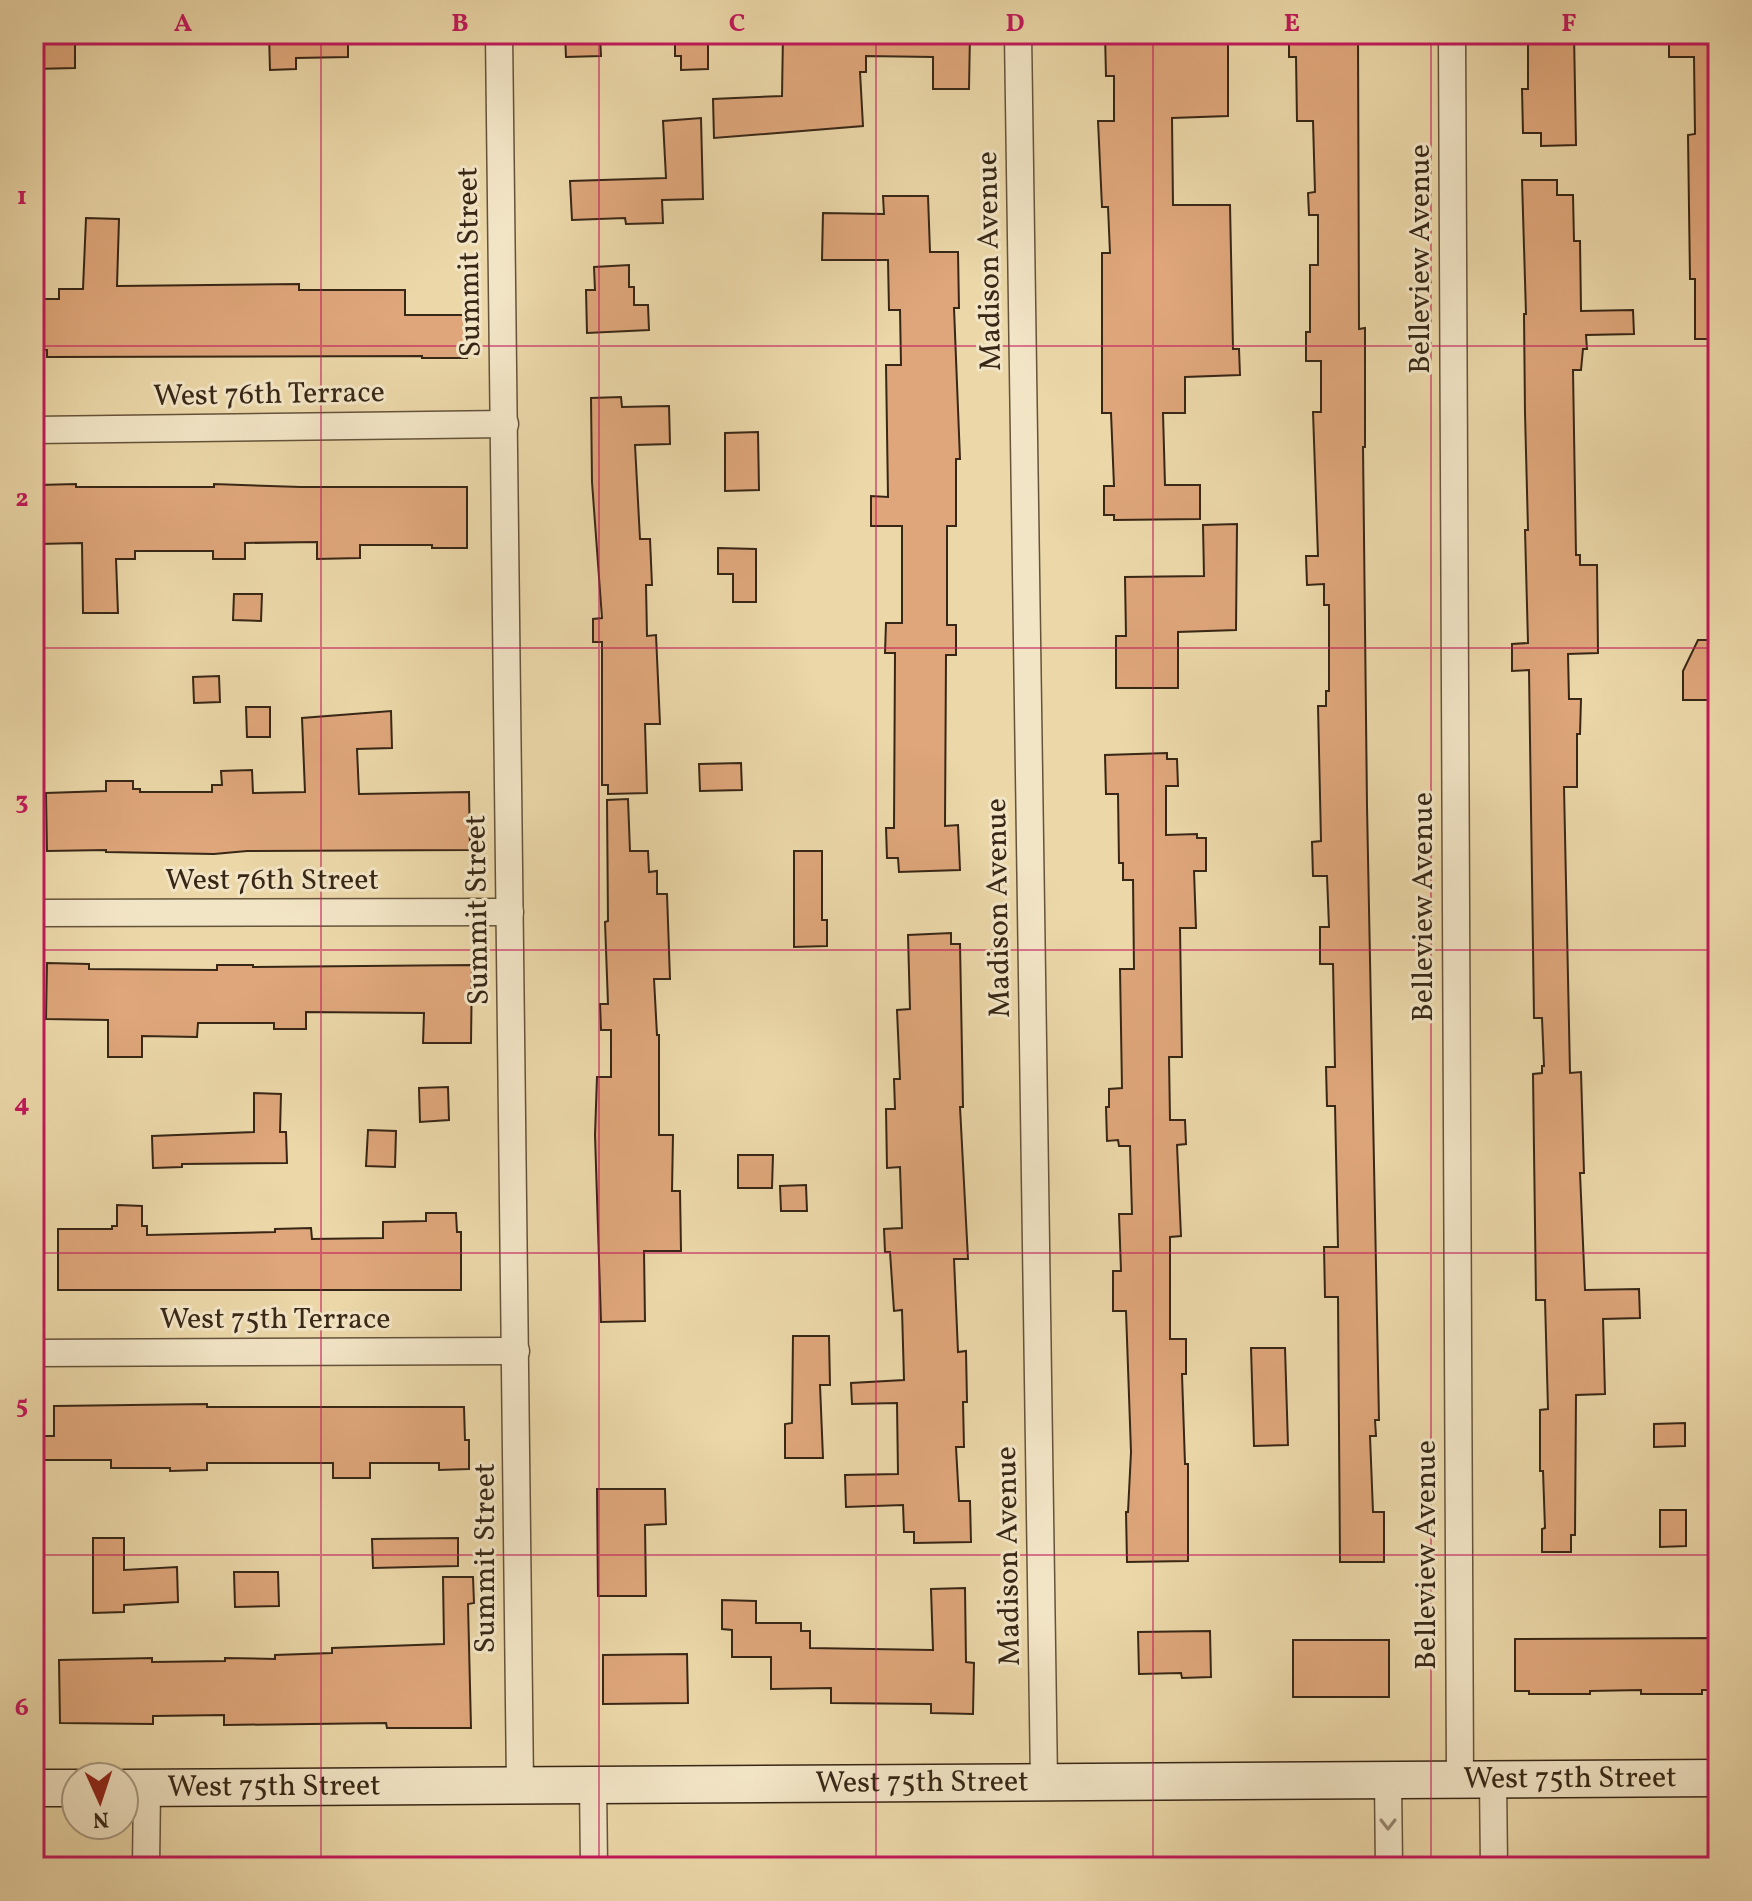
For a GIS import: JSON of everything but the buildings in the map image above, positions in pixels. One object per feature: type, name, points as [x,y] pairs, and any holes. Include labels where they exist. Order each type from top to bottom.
[{"type":"main road","name":"West 75th Street","points":[[140,1788],[1718,1778]]},
{"type":"main road","points":[[34,1788],[60,1788]]},
{"type":"street","name":"Summit Street","points":[[499,34],[520,1785]]},
{"type":"street","name":"Madison Avenue","points":[[1018,34],[1044,1782]]},
{"type":"street","name":"Belleview Avenue","points":[[1452,34],[1477,1779],[1494,1867]]},
{"type":"street","name":"West 76th Terrace","points":[[34,430],[505,424]]},
{"type":"street","name":"West 76th Street","points":[[34,913],[510,912]]},
{"type":"street","name":"West 75th Terrace","points":[[34,1353],[516,1351]]},
{"type":"street","points":[[1388,1780],[1389,1867]]},
{"type":"street","points":[[593,1783],[594,1867]]},
{"type":"street","points":[[140,1824],[146,1867]]}]
